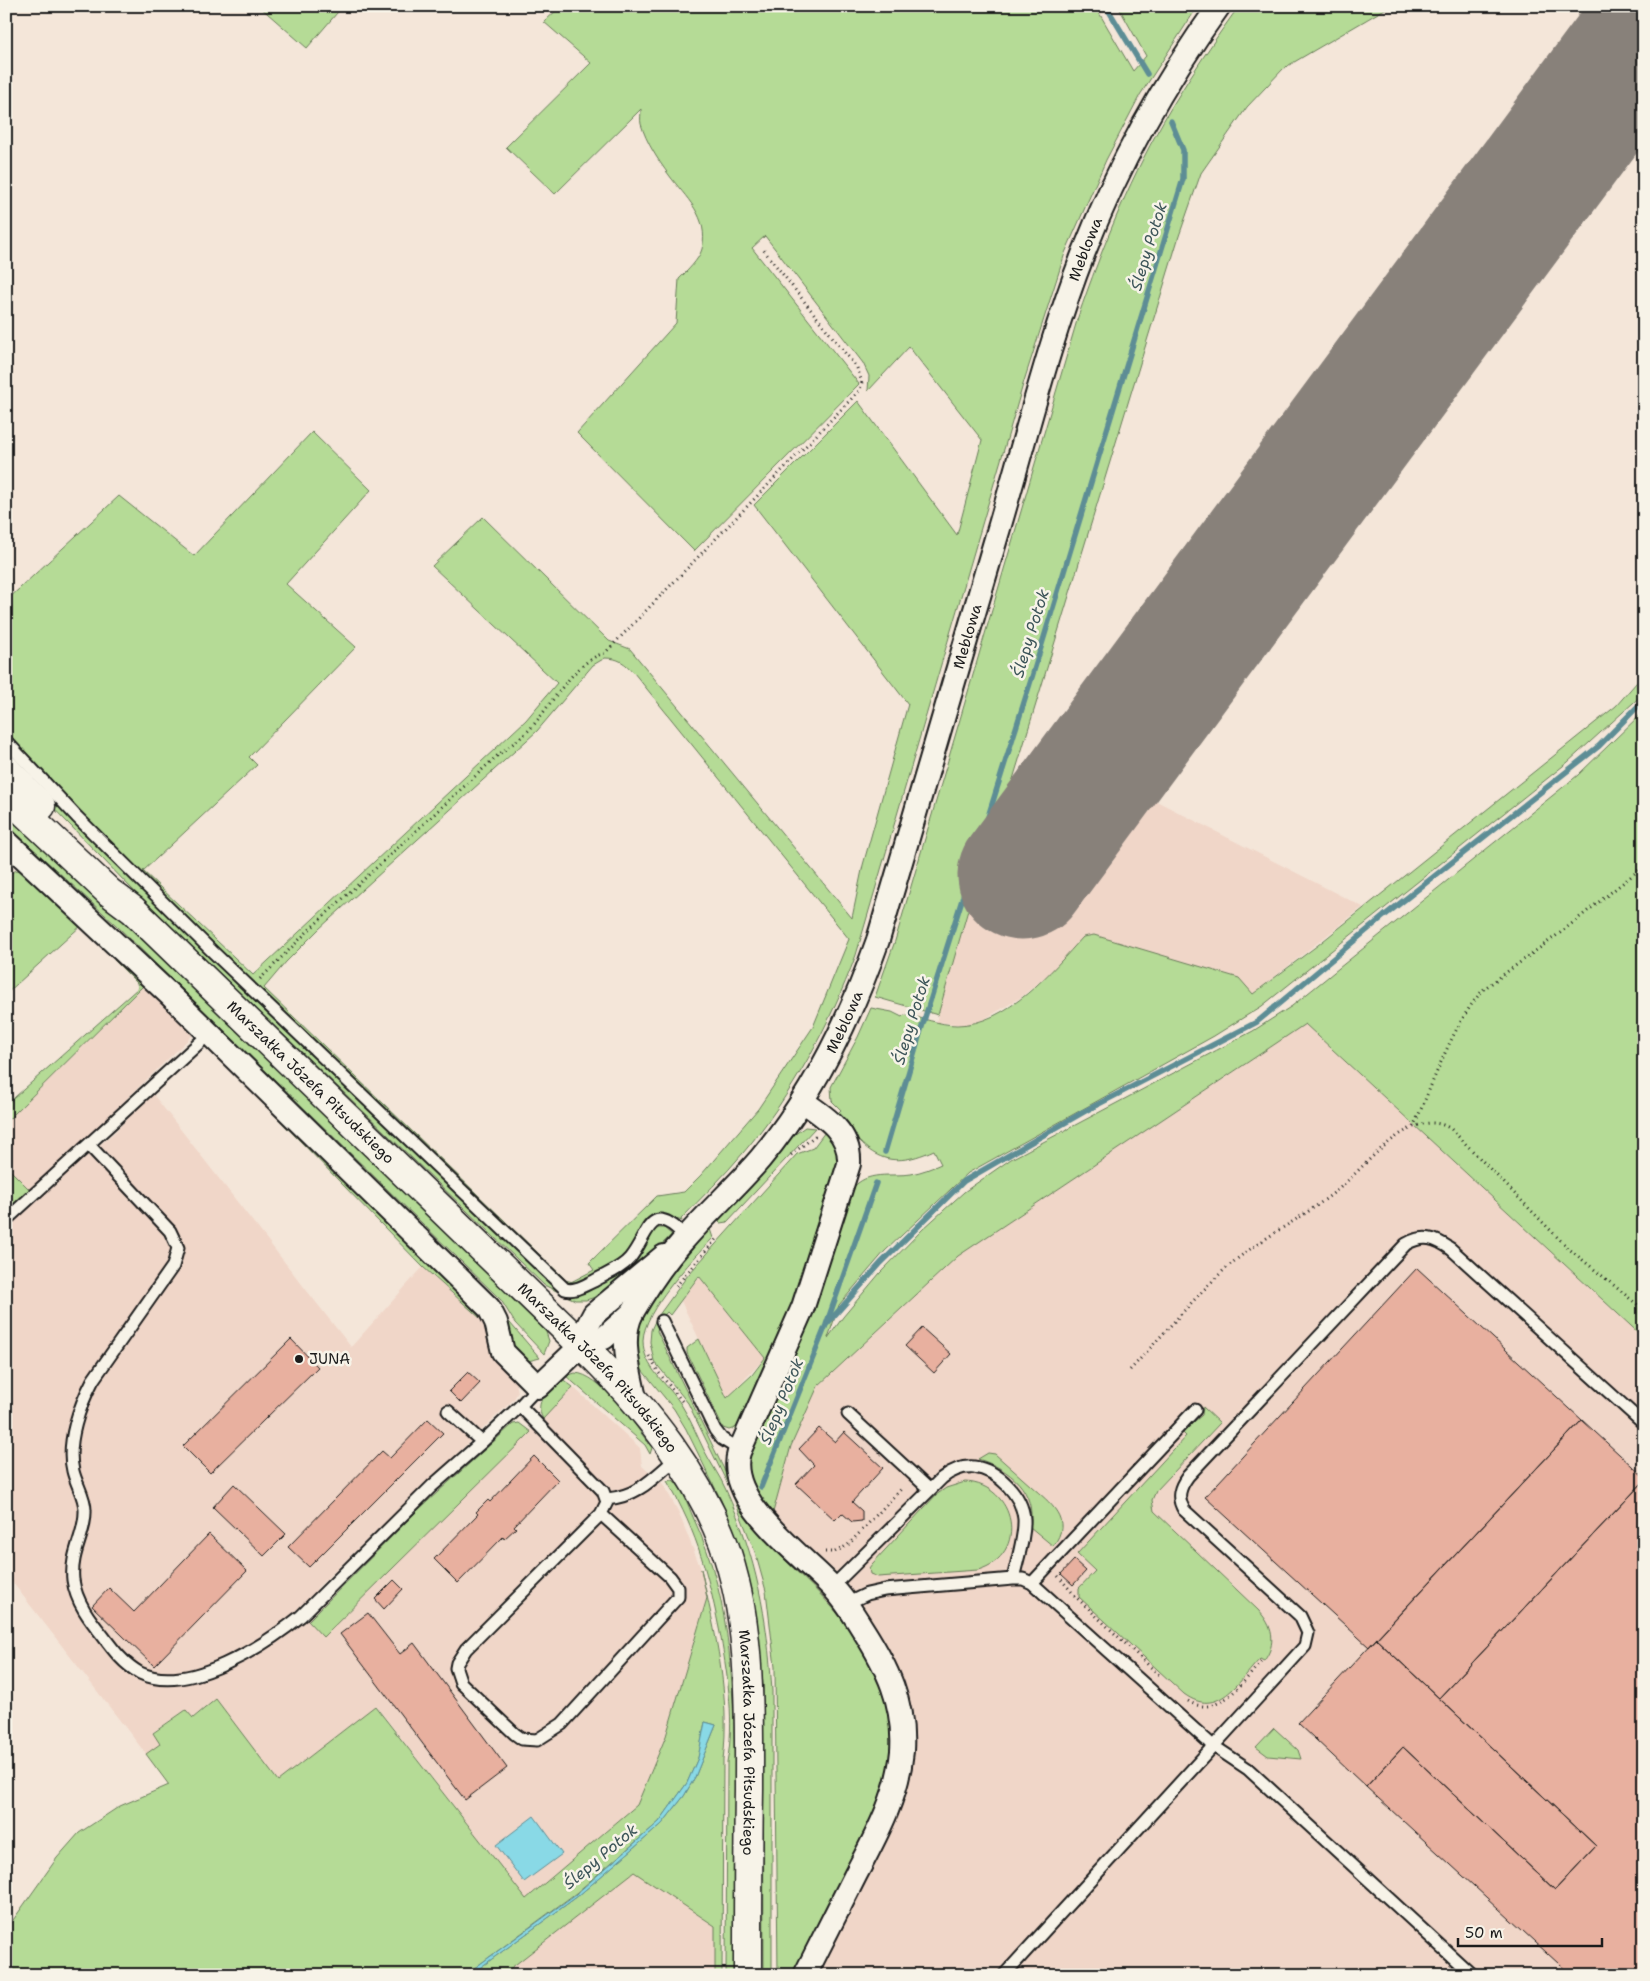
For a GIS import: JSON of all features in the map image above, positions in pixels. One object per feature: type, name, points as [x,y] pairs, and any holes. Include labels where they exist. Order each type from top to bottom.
[{"type":"main road","name":"Marszałka Józefa Piłsudskiego","points":[[6,769],[114,884],[133,910]]},
{"type":"main road","name":"Marszałka Józefa Piłsudskiego","points":[[6,795],[109,892],[133,910],[582,1345],[635,1399],[678,1457],[695,1484],[723,1544],[737,1598],[744,1646],[749,1747],[748,1975]]},
{"type":"street","name":"Meblowa","points":[[582,1345],[586,1329],[594,1314],[683,1240],[760,1158],[825,1066],[840,1035],[857,997],[878,940],[1041,384],[1083,254],[1106,199],[1137,138],[1174,72],[1219,6]]},
{"type":"street","points":[[6,841],[209,1034],[489,1308],[496,1322],[503,1352],[538,1387],[582,1345]]},
{"type":"street","points":[[802,1101],[833,1124],[841,1133],[848,1148],[849,1164],[803,1307],[740,1450],[736,1463],[738,1478],[755,1507],[786,1545],[839,1595],[876,1650],[896,1693],[901,1712],[902,1751],[899,1773],[884,1819],[805,1975]]},
{"type":"street","name":"Meblowa","points":[[582,1345],[604,1338],[632,1313],[683,1240]]},
{"type":"street","name":"Meblowa","points":[[632,1313],[627,1328],[626,1344],[635,1399]]},
{"type":"lane","points":[[6,741],[77,817],[250,988],[565,1289],[574,1290],[622,1266],[632,1256],[644,1232],[656,1221],[663,1220],[671,1223],[683,1240]]},
{"type":"lane","points":[[6,1220],[89,1145],[140,1094],[209,1034]]},
{"type":"lane","points":[[89,1145],[170,1231],[178,1248],[173,1266],[93,1380],[83,1399],[72,1446],[72,1467],[86,1511],[73,1556],[75,1587],[91,1621],[129,1666],[155,1678],[182,1678],[218,1666],[280,1633],[301,1616],[432,1486],[482,1442],[538,1387]]},
{"type":"lane","points":[[1004,1975],[1212,1745],[1301,1651],[1308,1634],[1305,1622],[1297,1612],[1184,1510],[1179,1501],[1180,1490],[1188,1476],[1406,1244],[1417,1238],[1430,1238],[1451,1249],[1644,1424]]},
{"type":"lane","points":[[662,1321],[715,1430],[722,1439],[740,1450]]},
{"type":"lane","points":[[520,1406],[603,1491],[607,1499],[605,1509],[601,1514],[466,1649],[457,1663],[456,1673],[464,1687],[522,1739],[537,1740],[562,1724],[678,1597],[678,1588],[670,1577],[601,1514]]},
{"type":"lane","points":[[1032,1583],[1195,1410]]},
{"type":"lane","points":[[448,1411],[482,1442]]},
{"type":"lane","points":[[848,1414],[929,1489]]},
{"type":"lane","points":[[607,1499],[626,1496],[636,1492],[678,1457]]},
{"type":"lane","points":[[839,1595],[929,1489],[953,1470],[973,1467],[991,1473],[1012,1490],[1020,1502],[1024,1520],[1013,1579]]},
{"type":"lane","points":[[839,1595],[867,1594],[885,1590],[1013,1579],[1023,1579],[1032,1583],[1212,1745],[1248,1769],[1472,1975]]},
{"type":"path","points":[[250,988],[325,915],[497,756],[529,729],[576,672],[596,655],[605,653],[860,390],[862,376],[857,368],[762,248]]},
{"type":"path","points":[[1413,1128],[1460,1026],[1475,999],[1486,988],[1560,934],[1644,866]]},
{"type":"path","points":[[1130,1370],[1225,1270],[1335,1192],[1397,1136],[1426,1123],[1441,1122],[1451,1129],[1568,1248],[1644,1310]]},
{"type":"path","points":[[784,1163],[821,1130]]},
{"type":"path","points":[[670,1294],[721,1233]]},
{"type":"path","points":[[648,1351],[654,1366],[685,1406]]},
{"type":"path","points":[[819,1550],[834,1552],[848,1545],[902,1488]]},
{"type":"path","points":[[1059,1571],[1060,1580],[1072,1593],[1166,1680]]},
{"type":"path","points":[[1186,1700],[1202,1706],[1223,1701],[1262,1661]]},
{"type":"shaded area","points":[[1610,6],[1644,6],[1644,112],[1135,790],[1363,907],[1253,994],[1050,973],[1020,998],[983,1020],[965,1025],[936,1022],[988,840]]},
{"type":"shaded area","points":[[144,985],[194,1034],[31,1191],[6,1166],[6,1122]]},
{"type":"shaded area","points":[[1305,1024],[1644,1338],[1644,1975],[783,1975],[786,1718],[765,1540],[791,1446],[818,1386],[958,1256]]},
{"type":"shaded area","points":[[152,1093],[351,1347],[423,1267],[481,1319],[496,1361],[516,1383],[518,1392],[514,1399],[316,1589],[328,1600],[308,1621],[323,1636],[573,1387],[640,1448],[642,1466],[663,1484],[678,1511],[701,1569],[707,1598],[666,1736],[637,1805],[526,1899],[376,1706],[278,1781],[216,1699],[192,1718],[186,1710],[153,1732],[161,1744],[146,1754],[6,1574],[6,1224],[115,1132]]},
{"type":"shaded area","points":[[699,1276],[765,1358],[727,1398],[681,1301]]},
{"type":"shaded area","points":[[634,1871],[715,1926],[715,1975],[502,1975]]},
{"type":"green space","points":[[259,6],[343,6],[307,48]]},
{"type":"green space","points":[[561,6],[1095,6],[1133,71],[1146,56],[1118,6],[1198,6],[1140,95],[1106,160],[1065,253],[1024,381],[856,955],[822,1033],[794,1083],[761,1130],[728,1170],[681,1219],[682,1221],[666,1216],[647,1218],[642,1224],[630,1250],[622,1259],[607,1270],[577,1283],[572,1282],[594,1270],[589,1263],[657,1196],[684,1192],[758,1109],[813,1027],[849,939],[628,666],[610,658],[605,658],[593,665],[537,731],[319,929],[286,962],[264,988],[566,1280],[561,1279],[139,875],[6,736],[6,601],[119,496],[194,556],[312,432],[371,490],[286,584],[356,647],[249,757],[257,765],[143,871],[253,975],[526,720],[557,683],[432,566],[483,517],[609,641],[630,649],[852,918],[863,865],[908,704],[754,505],[858,401],[957,535],[982,440],[909,347],[868,391],[869,376],[863,363],[765,236],[752,248],[859,384],[694,551],[577,433],[676,323],[679,279],[692,265],[702,249],[704,238],[702,227],[699,217],[689,200],[665,169],[649,144],[641,124],[641,109],[555,194],[506,147],[591,63],[544,22]]},
{"type":"green space","points":[[1239,6],[1390,6],[1284,68],[1247,107],[1201,173],[1179,236],[999,825],[988,840],[938,1015],[875,997],[895,941],[1078,317],[1108,236],[1144,158],[1195,69]]},
{"type":"green space","points":[[1644,674],[1644,693],[1568,762],[1262,1006],[1214,1036],[968,1173],[885,1251],[839,1305],[828,1338],[880,1273],[923,1229],[964,1192],[1011,1159],[1253,1031],[1292,1006],[1578,775],[1644,711],[1644,1338],[1305,1024],[958,1256],[818,1386],[791,1446],[772,1516],[745,1472],[749,1451],[852,1189],[858,1183],[872,1177],[911,1174],[941,1164],[934,1150],[917,1157],[902,1160],[889,1159],[878,1155],[867,1149],[857,1139],[837,1114],[841,1110],[832,1101],[831,1087],[858,1037],[871,1008],[892,1012],[902,1017],[904,1015],[911,1016],[950,1025],[975,1023],[1011,1006],[1043,980],[1083,937],[1094,935],[1239,978],[1253,994],[1318,945],[1616,706]]},
{"type":"green space","points":[[6,748],[134,883],[558,1291],[572,1293],[585,1290],[598,1282],[636,1246],[659,1228],[664,1228],[672,1235],[605,1294],[586,1300],[575,1300],[544,1285],[131,888],[6,759]]},
{"type":"green space","points":[[6,812],[108,905],[545,1329],[549,1341],[544,1354],[515,1323],[501,1300],[117,926],[6,824]]},
{"type":"green space","points":[[17,870],[25,872],[83,924],[6,994],[6,875]]},
{"type":"green space","points":[[116,958],[144,985],[6,1122],[6,1105],[138,988],[137,983],[114,960]]},
{"type":"green space","points":[[220,1059],[484,1319],[481,1319],[423,1267]]},
{"type":"green space","points":[[805,1127],[815,1128],[727,1222],[720,1223],[718,1221],[791,1137]]},
{"type":"green space","points":[[825,1132],[835,1148],[839,1167],[782,1334],[738,1427],[729,1430],[723,1428],[687,1353],[687,1348],[699,1339],[727,1398],[752,1375],[765,1358],[699,1276],[670,1315],[667,1312],[660,1320],[657,1331],[741,1502],[775,1549],[823,1597],[849,1629],[878,1679],[890,1719],[891,1749],[885,1781],[874,1815],[859,1850],[843,1885],[795,1975],[778,1975],[775,1667],[766,1591],[755,1552],[730,1489],[688,1403],[654,1361],[650,1342],[651,1330],[656,1319],[688,1275],[797,1154],[813,1148]]},
{"type":"green space","points":[[6,1166],[31,1191],[6,1212]]},
{"type":"green space","points":[[710,1229],[713,1238],[660,1300],[645,1328],[643,1340],[644,1350],[652,1368],[682,1406],[724,1485],[746,1540],[759,1588],[767,1638],[772,1691],[772,1975],[764,1975],[763,1684],[752,1590],[741,1552],[721,1500],[686,1429],[674,1409],[642,1370],[636,1354],[637,1323],[674,1268]]},
{"type":"green space","points":[[504,1316],[540,1358],[528,1361],[514,1353]]},
{"type":"green space","points":[[575,1373],[585,1375],[595,1381],[615,1400],[652,1448],[650,1454],[645,1445],[566,1376]]},
{"type":"green space","points":[[561,1378],[573,1387],[543,1419],[540,1407],[543,1397]]},
{"type":"green space","points":[[1203,1407],[1220,1423],[1156,1491],[1152,1500],[1154,1511],[1258,1610],[1267,1622],[1272,1635],[1271,1648],[1264,1661],[1260,1659],[1226,1695],[1217,1700],[1207,1702],[1196,1701],[1184,1694],[1079,1597],[1079,1588],[1095,1571],[1077,1554],[1186,1436],[1182,1432],[1202,1415]]},
{"type":"green space","points":[[519,1423],[531,1432],[323,1637],[308,1621],[418,1510],[513,1424]]},
{"type":"green space","points":[[988,1453],[995,1454],[1052,1505],[1057,1512],[1061,1528],[1053,1546],[1030,1527],[1031,1514],[1029,1503],[1019,1483],[1001,1469],[978,1459]]},
{"type":"green space","points":[[673,1480],[685,1497],[707,1550],[717,1583],[729,1652],[735,1757],[735,1975],[726,1975],[727,1763],[730,1732],[728,1685],[721,1638],[702,1557],[687,1520],[667,1481]]},
{"type":"green space","points":[[965,1482],[982,1486],[996,1494],[1005,1507],[1010,1521],[1010,1536],[1005,1550],[994,1562],[978,1570],[878,1577],[870,1574],[869,1568],[872,1564],[936,1495],[946,1488]]},
{"type":"green space","points":[[701,1569],[711,1616],[720,1664],[725,1712],[722,1975],[715,1975],[715,1926],[634,1872],[502,1975],[470,1975],[578,1896],[662,1824],[684,1796],[695,1777],[716,1725],[705,1722],[698,1758],[687,1783],[659,1822],[576,1893],[465,1975],[6,1975],[6,1930],[57,1858],[79,1833],[120,1806],[169,1785],[146,1754],[160,1744],[153,1733],[186,1710],[193,1718],[216,1699],[278,1781],[375,1706],[526,1899],[637,1805],[666,1736],[707,1598]]},
{"type":"green space","points":[[1274,1728],[1298,1750],[1301,1759],[1268,1756],[1256,1747]]},
{"type":"water","points":[[705,1722],[716,1725],[695,1777],[684,1796],[662,1824],[578,1896],[470,1975],[465,1975],[576,1894],[659,1822],[687,1783],[698,1758]]},
{"type":"water","points":[[534,1816],[562,1854],[524,1882],[496,1845]]},
{"type":"building","points":[[1417,1268],[1582,1420],[1369,1647],[1205,1497]]},
{"type":"building","points":[[922,1328],[951,1354],[934,1373],[905,1346]]},
{"type":"building","points":[[291,1339],[318,1367],[210,1473],[183,1446]]},
{"type":"building","points":[[468,1372],[480,1383],[461,1403],[449,1391]]},
{"type":"building","points":[[428,1419],[443,1433],[309,1567],[288,1547],[382,1451],[390,1458]]},
{"type":"building","points":[[1582,1420],[1644,1477],[1644,1481],[1439,1698],[1376,1639]]},
{"type":"building","points":[[819,1428],[835,1442],[844,1432],[883,1468],[852,1502],[862,1511],[862,1521],[852,1522],[842,1513],[835,1520],[796,1484],[814,1465],[799,1449]]},
{"type":"building","points":[[534,1456],[558,1480],[514,1526],[516,1528],[504,1539],[503,1537],[458,1583],[434,1559],[478,1514],[476,1512],[488,1500],[490,1502]]},
{"type":"building","points":[[1644,1481],[1644,1975],[1571,1975],[1366,1787],[1403,1747],[1555,1890],[1596,1846],[1439,1698]]},
{"type":"building","points":[[234,1484],[286,1534],[264,1556],[213,1507]]},
{"type":"building","points":[[209,1534],[247,1571],[154,1666],[92,1606],[109,1588],[134,1612]]},
{"type":"building","points":[[1074,1560],[1086,1571],[1073,1585],[1061,1574]]},
{"type":"building","points":[[394,1580],[403,1589],[384,1609],[375,1599]]},
{"type":"building","points":[[368,1613],[400,1654],[414,1643],[507,1768],[465,1800],[340,1634]]},
{"type":"building","points":[[1376,1639],[1596,1846],[1555,1890],[1403,1747],[1366,1787],[1298,1723]]},
{"type":"waterway","name":"Ślepy Potok","points":[[1106,6],[1147,74]]},
{"type":"waterway","name":"Ślepy Potok","points":[[885,1152],[1183,179],[1183,150],[1171,121]]},
{"type":"waterway","points":[[826,1325],[881,1263],[964,1181],[1087,1110],[1257,1022],[1384,916],[1599,746],[1644,700]]},
{"type":"waterway","name":"Ślepy Potok","points":[[761,1487],[826,1325],[876,1183]]},
{"type":"runway","points":[[1022,875],[1644,35]]},
{"type":"place","name":"JUNA","points":[[299,1359]]}]
